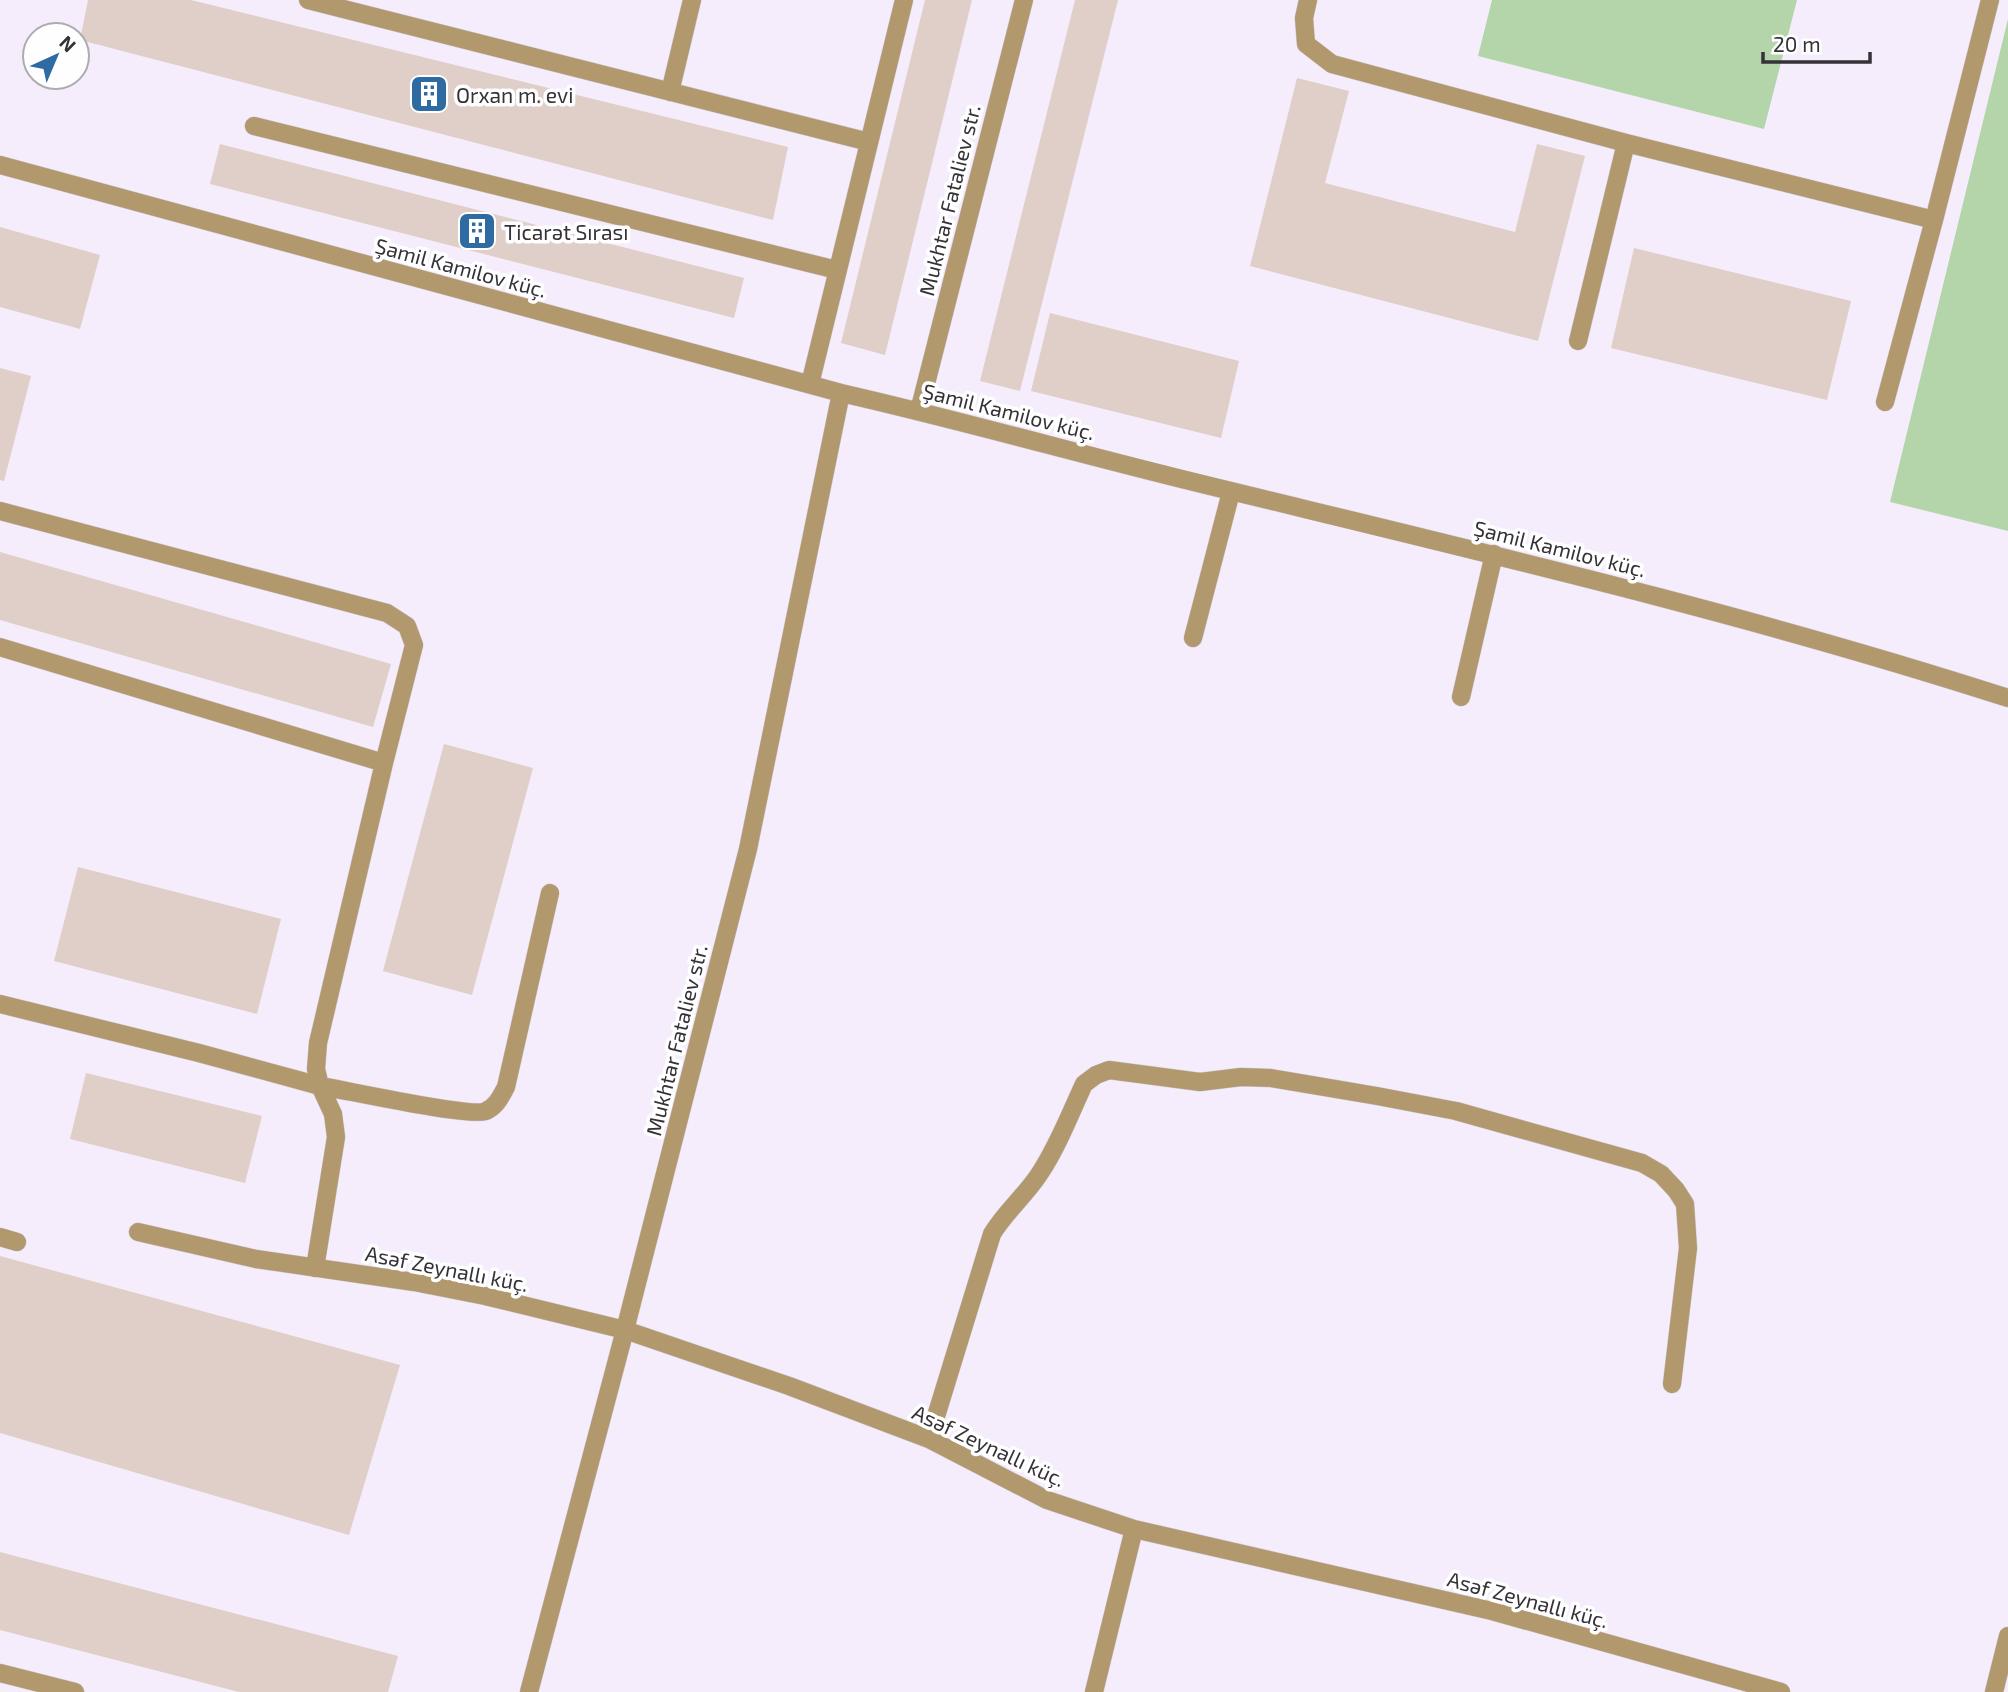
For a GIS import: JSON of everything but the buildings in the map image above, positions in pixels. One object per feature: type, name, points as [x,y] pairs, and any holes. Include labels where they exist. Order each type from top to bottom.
[{"type":"street","points":[[308,0],[869,142]]},
{"type":"street","points":[[670,92],[692,0]]},
{"type":"street","points":[[810,384],[904,0]]},
{"type":"street","name":"Mukhtar Fataliev str.","points":[[919,411],[1024,0]]},
{"type":"street","points":[[1308,0],[1304,18],[1306,44],[1332,64],[1626,143],[1934,220]]},
{"type":"street","points":[[1885,402],[1990,0]]},
{"type":"street","points":[[254,126],[837,270]]},
{"type":"street","points":[[1578,341],[1626,143]]},
{"type":"street","name":"Şamil Kamilov küç.","points":[[0,165],[841,393],[1231,492],[1494,554],[1783,631],[2008,698]]},
{"type":"street","name":"Mukhtar Fataliev str.","points":[[529,1692],[748,849],[841,393]]},
{"type":"street","points":[[1194,638],[1231,492]]},
{"type":"street","points":[[0,511],[387,613],[407,626],[414,645],[318,1044],[316,1069],[320,1086],[333,1114],[336,1137],[315,1268]]},
{"type":"street","points":[[1461,697],[1494,554]]},
{"type":"street","points":[[0,647],[384,763]]},
{"type":"street","points":[[0,1004],[320,1086],[458,1111],[484,1113],[497,1104],[506,1087],[550,893]]},
{"type":"street","points":[[929,1439],[992,1234],[1002,1218],[1040,1174],[1084,1084],[1109,1070],[1200,1082],[1241,1077],[1271,1078],[1377,1096],[1456,1111],[1642,1163],[1661,1174],[1685,1204],[1688,1248],[1672,1384]]},
{"type":"street","name":"Asəf Zeynallı küç.","points":[[138,1232],[256,1259],[414,1282],[485,1296],[625,1330],[789,1386],[929,1439],[1047,1500],[1134,1528],[1492,1611],[1782,1692]]},
{"type":"street","points":[[1094,1692],[1134,1528]]},
{"type":"street","points":[[1993,1692],[2005,1657],[2008,1636]]},
{"type":"street","points":[[0,1673],[75,1692]]},
{"type":"green space","points":[[1492,0],[1797,0],[1764,129],[1478,56]]},
{"type":"green space","points":[[2008,19],[2008,531],[1890,502]]},
{"type":"place","name":"Orxan m. evi","points":[[429,94]]},
{"type":"place","name":"Ticarət Sırası","points":[[477,231]]}]
